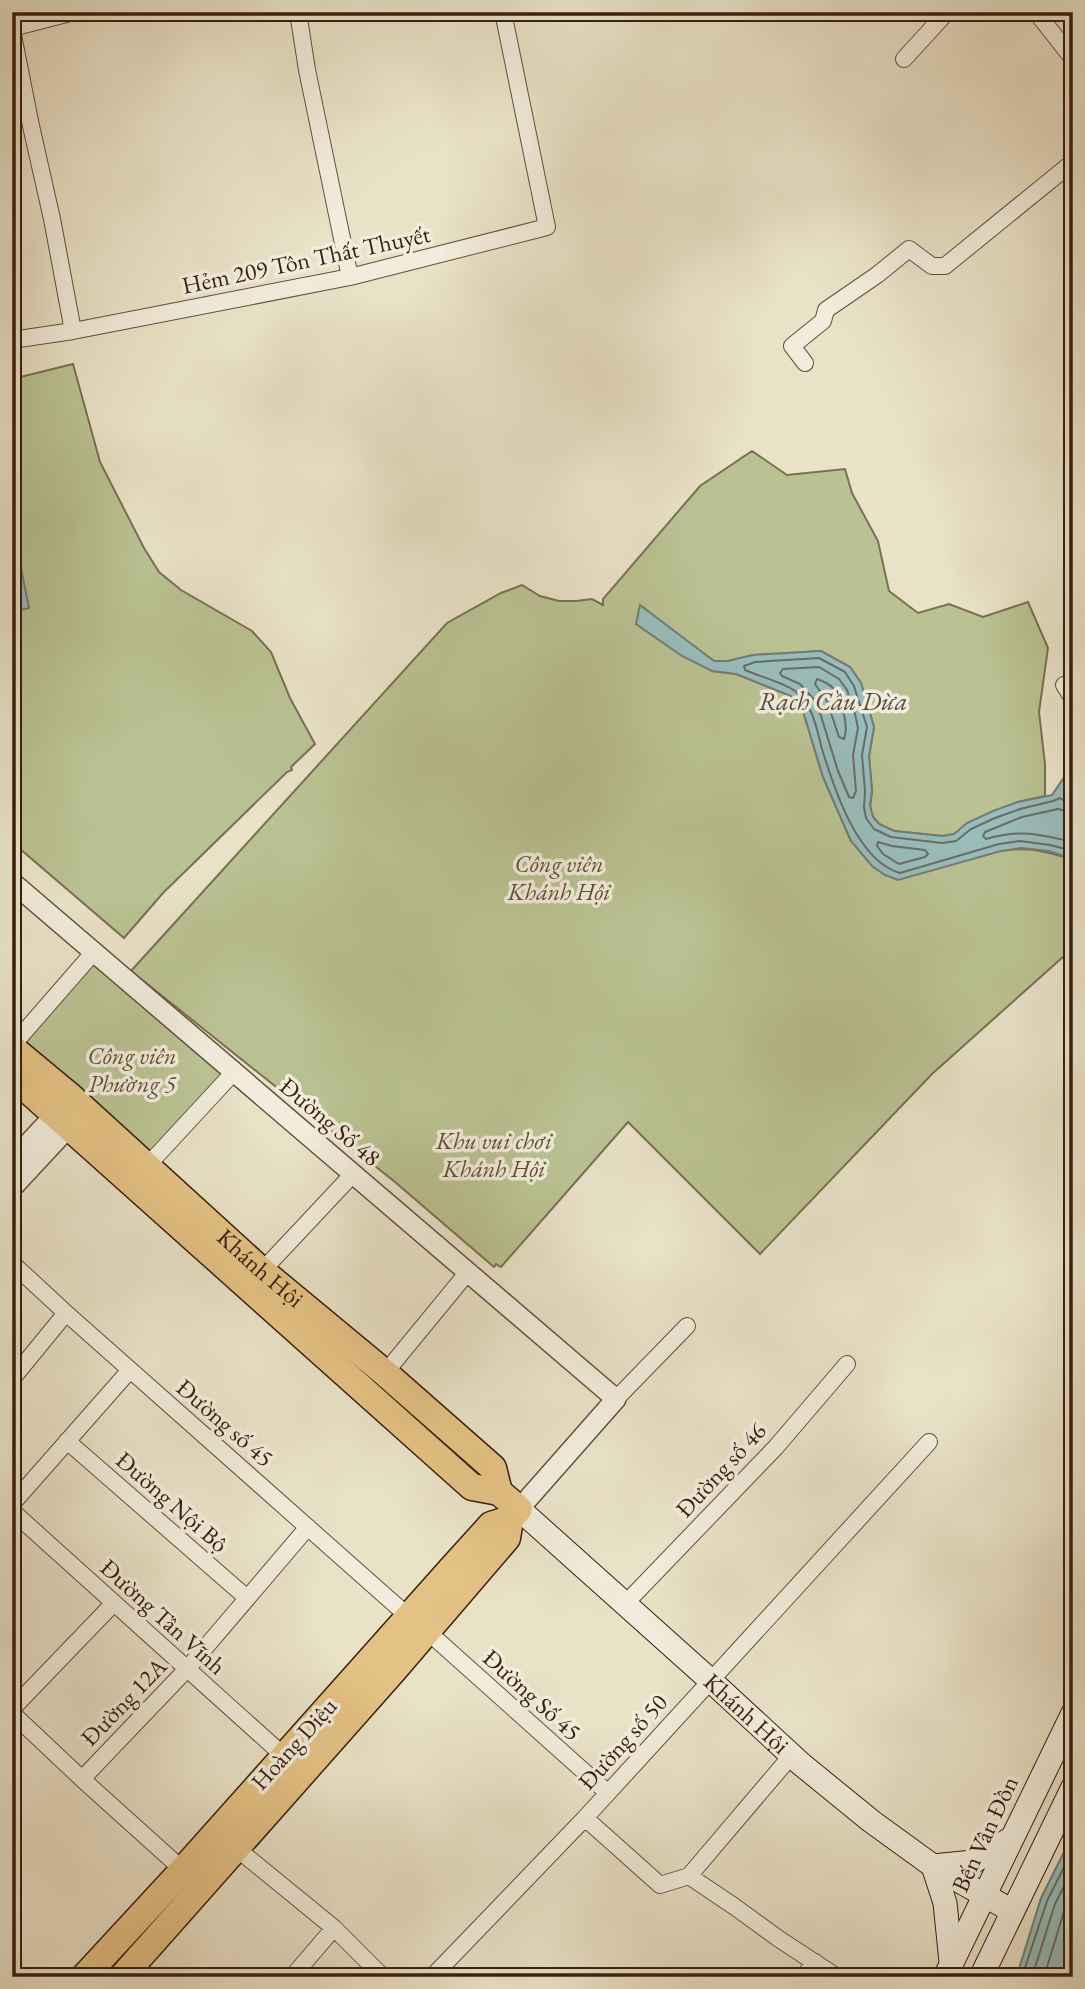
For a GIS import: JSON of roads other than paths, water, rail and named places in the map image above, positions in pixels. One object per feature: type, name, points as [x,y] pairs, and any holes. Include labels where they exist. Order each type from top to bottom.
[{"type":"main road","name":"Khánh Hội","points":[[12,1047],[70,1112],[472,1487],[499,1492]]},
{"type":"main road","name":"Khánh Hội","points":[[12,1076],[148,1165],[262,1271],[385,1373],[493,1468],[499,1492],[514,1514],[625,1604],[791,1756],[871,1821],[933,1866],[1012,1911]]},
{"type":"main road","name":"Hoàng Diệu","points":[[122,1977],[236,1848],[418,1624],[491,1525],[514,1514]]},
{"type":"main road","name":"Hoàng Diệu","points":[[84,1977],[284,1756],[418,1624]]},
{"type":"main road","name":"Bến Vân Đồn","points":[[948,1971],[1073,1713]]},
{"type":"main road","points":[[981,1977],[1073,1787]]},
{"type":"main road","points":[[948,1971],[945,1903],[933,1866],[973,1863],[1013,1838]]},
{"type":"street","points":[[73,331],[12,29],[74,12]]},
{"type":"street","points":[[298,12],[307,71],[350,277]]},
{"type":"street","name":"Hẻm 209 Tôn Thất Thuyết","points":[[12,340],[73,331],[350,277],[547,227],[503,12]]},
{"type":"street","points":[[904,59],[947,12]]},
{"type":"street","points":[[1036,12],[1073,59]]},
{"type":"street","points":[[805,363],[792,346],[823,321],[826,310],[909,249],[932,266],[945,266],[1073,162]]},
{"type":"street","name":"Đường Số 48","points":[[12,882],[616,1399]]},
{"type":"street","points":[[12,1047],[93,953]]},
{"type":"street","points":[[148,1165],[234,1072]]},
{"type":"street","points":[[12,1161],[70,1112]]},
{"type":"street","points":[[12,1188],[70,1112]]},
{"type":"street","points":[[262,1271],[353,1174]]},
{"type":"street","name":"Đường số 45","points":[[12,1263],[418,1624]]},
{"type":"street","points":[[385,1373],[468,1272]]},
{"type":"street","points":[[12,1380],[66,1313]]},
{"type":"street","name":"Hoàng Diệu","points":[[514,1514],[616,1399],[687,1326]]},
{"type":"street","name":"Đường số 46","points":[[625,1604],[776,1447],[847,1364]]},
{"type":"street","points":[[12,1504],[130,1370]]},
{"type":"street","name":"Đường Nội Bộ","points":[[67,1441],[247,1598]]},
{"type":"street","name":"Đường số 50","points":[[432,1977],[585,1818],[929,1442]]},
{"type":"street","name":"Đường Tân Vĩnh","points":[[12,1511],[284,1756]]},
{"type":"street","name":"Đường 12A","points":[[82,1779],[187,1669],[308,1527]]},
{"type":"street","points":[[114,1603],[12,1711],[82,1779],[183,1870]]},
{"type":"street","name":"Đường Số 45","points":[[418,1624],[608,1793]]},
{"type":"street","points":[[585,1818],[660,1885],[689,1876],[791,1756]]},
{"type":"street","points":[[236,1848],[334,1928],[383,1977]]},
{"type":"street","points":[[689,1876],[837,1977]]},
{"type":"street","points":[[292,1977],[334,1928]]},
{"type":"street","points":[[803,1977],[815,1962]]},
{"type":"water","points":[[19,558],[29,608],[12,612],[12,559]]},
{"type":"water","name":"Rạch Cầu Dừa","points":[[640,605],[714,661],[728,661],[753,655],[821,651],[850,667],[861,683],[874,727],[869,756],[872,791],[870,806],[873,817],[879,824],[894,831],[942,836],[954,834],[967,823],[993,811],[1018,802],[1052,795],[1063,779],[1073,805],[1073,859],[1049,851],[1021,848],[1001,851],[898,880],[885,875],[872,866],[851,841],[823,777],[803,711],[791,696],[736,674],[712,671],[682,656],[636,624]]},
{"type":"water","points":[[1073,1834],[1073,1977],[1014,1977],[1019,1969],[1041,1898]]},
{"type":"park label","name":"Công viên Khánh Hội","points":[[559,878]]},
{"type":"park label","name":"Công viên Phường 5","points":[[132,1070]]},
{"type":"park label","name":"Khu vui chơi Khánh Hội","points":[[494,1155]]}]
